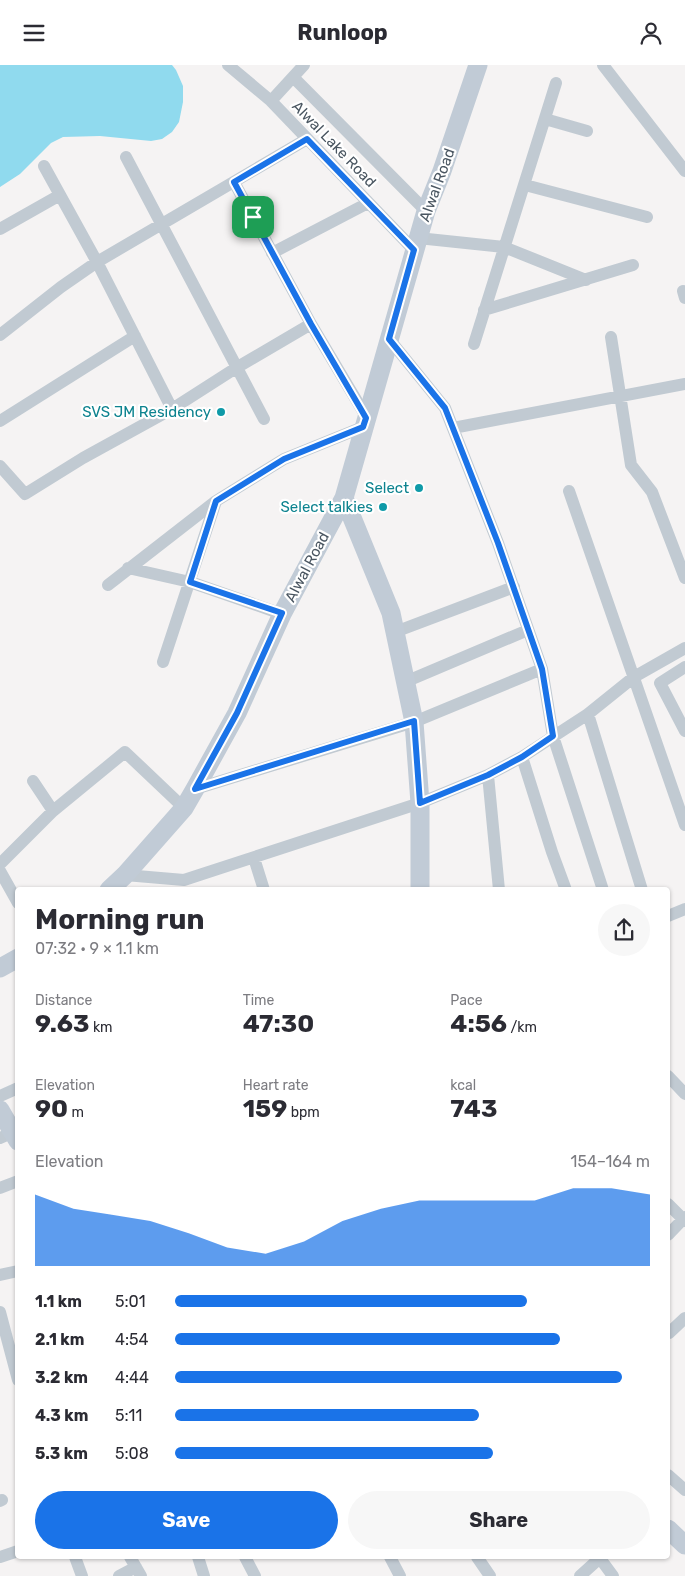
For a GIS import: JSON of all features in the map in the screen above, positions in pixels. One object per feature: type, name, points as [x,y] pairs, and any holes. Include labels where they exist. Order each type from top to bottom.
[{"type":"main road","name":"Alwal Road","points":[[112,887],[125,875],[184,807],[195,789],[237,713],[282,613],[344,498],[426,211],[442,171],[477,66]]},
{"type":"main road","points":[[344,498],[391,613],[414,721],[420,803],[420,887]]},
{"type":"main road","points":[[0,968],[15,960]]},
{"type":"main road","points":[[0,1109],[12,1135]]},
{"type":"main road","points":[[670,1531],[685,1545]]},
{"type":"street","name":"Alwal Lake Road","points":[[228,65],[271,101],[368,203],[416,244]]},
{"type":"street","points":[[271,101],[304,65]]},
{"type":"street","points":[[603,65],[685,171]]},
{"type":"street","points":[[293,77],[426,211]]},
{"type":"street","points":[[474,343],[556,83]]},
{"type":"street","points":[[545,119],[587,131]]},
{"type":"street","points":[[0,335],[61,287],[97,262],[307,139]]},
{"type":"street","points":[[126,157],[264,419]]},
{"type":"street","points":[[44,166],[97,262],[172,409]]},
{"type":"street","points":[[108,585],[216,501],[284,459],[365,423],[234,182]]},
{"type":"street","points":[[525,185],[647,217]]},
{"type":"street","points":[[0,229],[60,195]]},
{"type":"street","points":[[272,253],[368,203]]},
{"type":"street","points":[[416,244],[504,247],[586,280]]},
{"type":"street","points":[[484,310],[633,265]]},
{"type":"street","points":[[0,466],[25,494],[83,458],[172,409],[236,368],[311,324]]},
{"type":"street","points":[[0,421],[135,336]]},
{"type":"street","points":[[611,337],[631,465],[652,492],[685,578]]},
{"type":"street","points":[[389,339],[445,408],[498,543],[542,669],[553,736],[602,887]]},
{"type":"street","points":[[453,428],[685,384]]},
{"type":"street","points":[[570,491],[685,825]]},
{"type":"street","points":[[163,662],[216,501]]},
{"type":"street","points":[[128,568],[190,582],[282,613]]},
{"type":"street","points":[[395,632],[514,587]]},
{"type":"street","points":[[405,682],[528,630]]},
{"type":"street","points":[[125,875],[186,885],[254,858],[420,803],[488,775],[522,757],[588,714],[634,677],[685,648]]},
{"type":"street","points":[[659,663],[669,676]]},
{"type":"street","points":[[685,667],[660,683],[685,731]]},
{"type":"street","points":[[195,789],[414,721],[542,669]]},
{"type":"street","points":[[588,714],[641,887]]},
{"type":"street","points":[[0,864],[53,811],[125,752],[184,807]]},
{"type":"street","points":[[522,757],[565,887]]},
{"type":"street","points":[[488,775],[499,887]]},
{"type":"street","points":[[33,781],[53,811]]},
{"type":"street","points":[[254,858],[263,887]]},
{"type":"street","points":[[2,879],[15,898]]},
{"type":"street","points":[[670,916],[684,913]]},
{"type":"street","points":[[670,1077],[685,1094]]},
{"type":"street","points":[[0,1096],[15,1089]]},
{"type":"street","points":[[0,1187],[15,1182]]},
{"type":"street","points":[[670,1206],[684,1219],[670,1233]]},
{"type":"street","points":[[0,1275],[15,1272]]},
{"type":"street","points":[[0,1312],[15,1369]]},
{"type":"street","points":[[670,1332],[685,1318]]},
{"type":"street","points":[[670,1477],[685,1490]]},
{"type":"street","points":[[0,1557],[15,1552]]},
{"type":"street","points":[[75,1559],[82,1576]]},
{"type":"street","points":[[199,1559],[204,1576]]},
{"type":"street","points":[[245,1559],[255,1576]]},
{"type":"street","points":[[391,1559],[400,1576]]},
{"type":"street","points":[[478,1559],[490,1576]]},
{"type":"street","points":[[580,1576],[599,1559]]},
{"type":"street","points":[[601,1559],[613,1576]]},
{"type":"street","points":[[119,1576],[136,1567]]},
{"type":"water","points":[[0,65],[172,65],[183,86],[183,102],[179,122],[172,132],[162,139],[151,141],[100,136],[63,137],[51,143],[20,174],[0,187]]},
{"type":"place","name":"SVS JM Residency","points":[[221,412]]},
{"type":"place","name":"Select","points":[[419,488]]},
{"type":"place","name":"Select talkies","points":[[383,507]]},
{"type":"route","points":[[307,139],[414,250],[389,339],[445,408],[498,543],[542,669],[553,736],[522,757],[488,775],[420,803],[414,721],[195,789],[237,713],[282,613],[190,582],[216,501],[284,459],[363,427],[366,418],[311,324],[253,217],[234,182],[307,139]]}]
